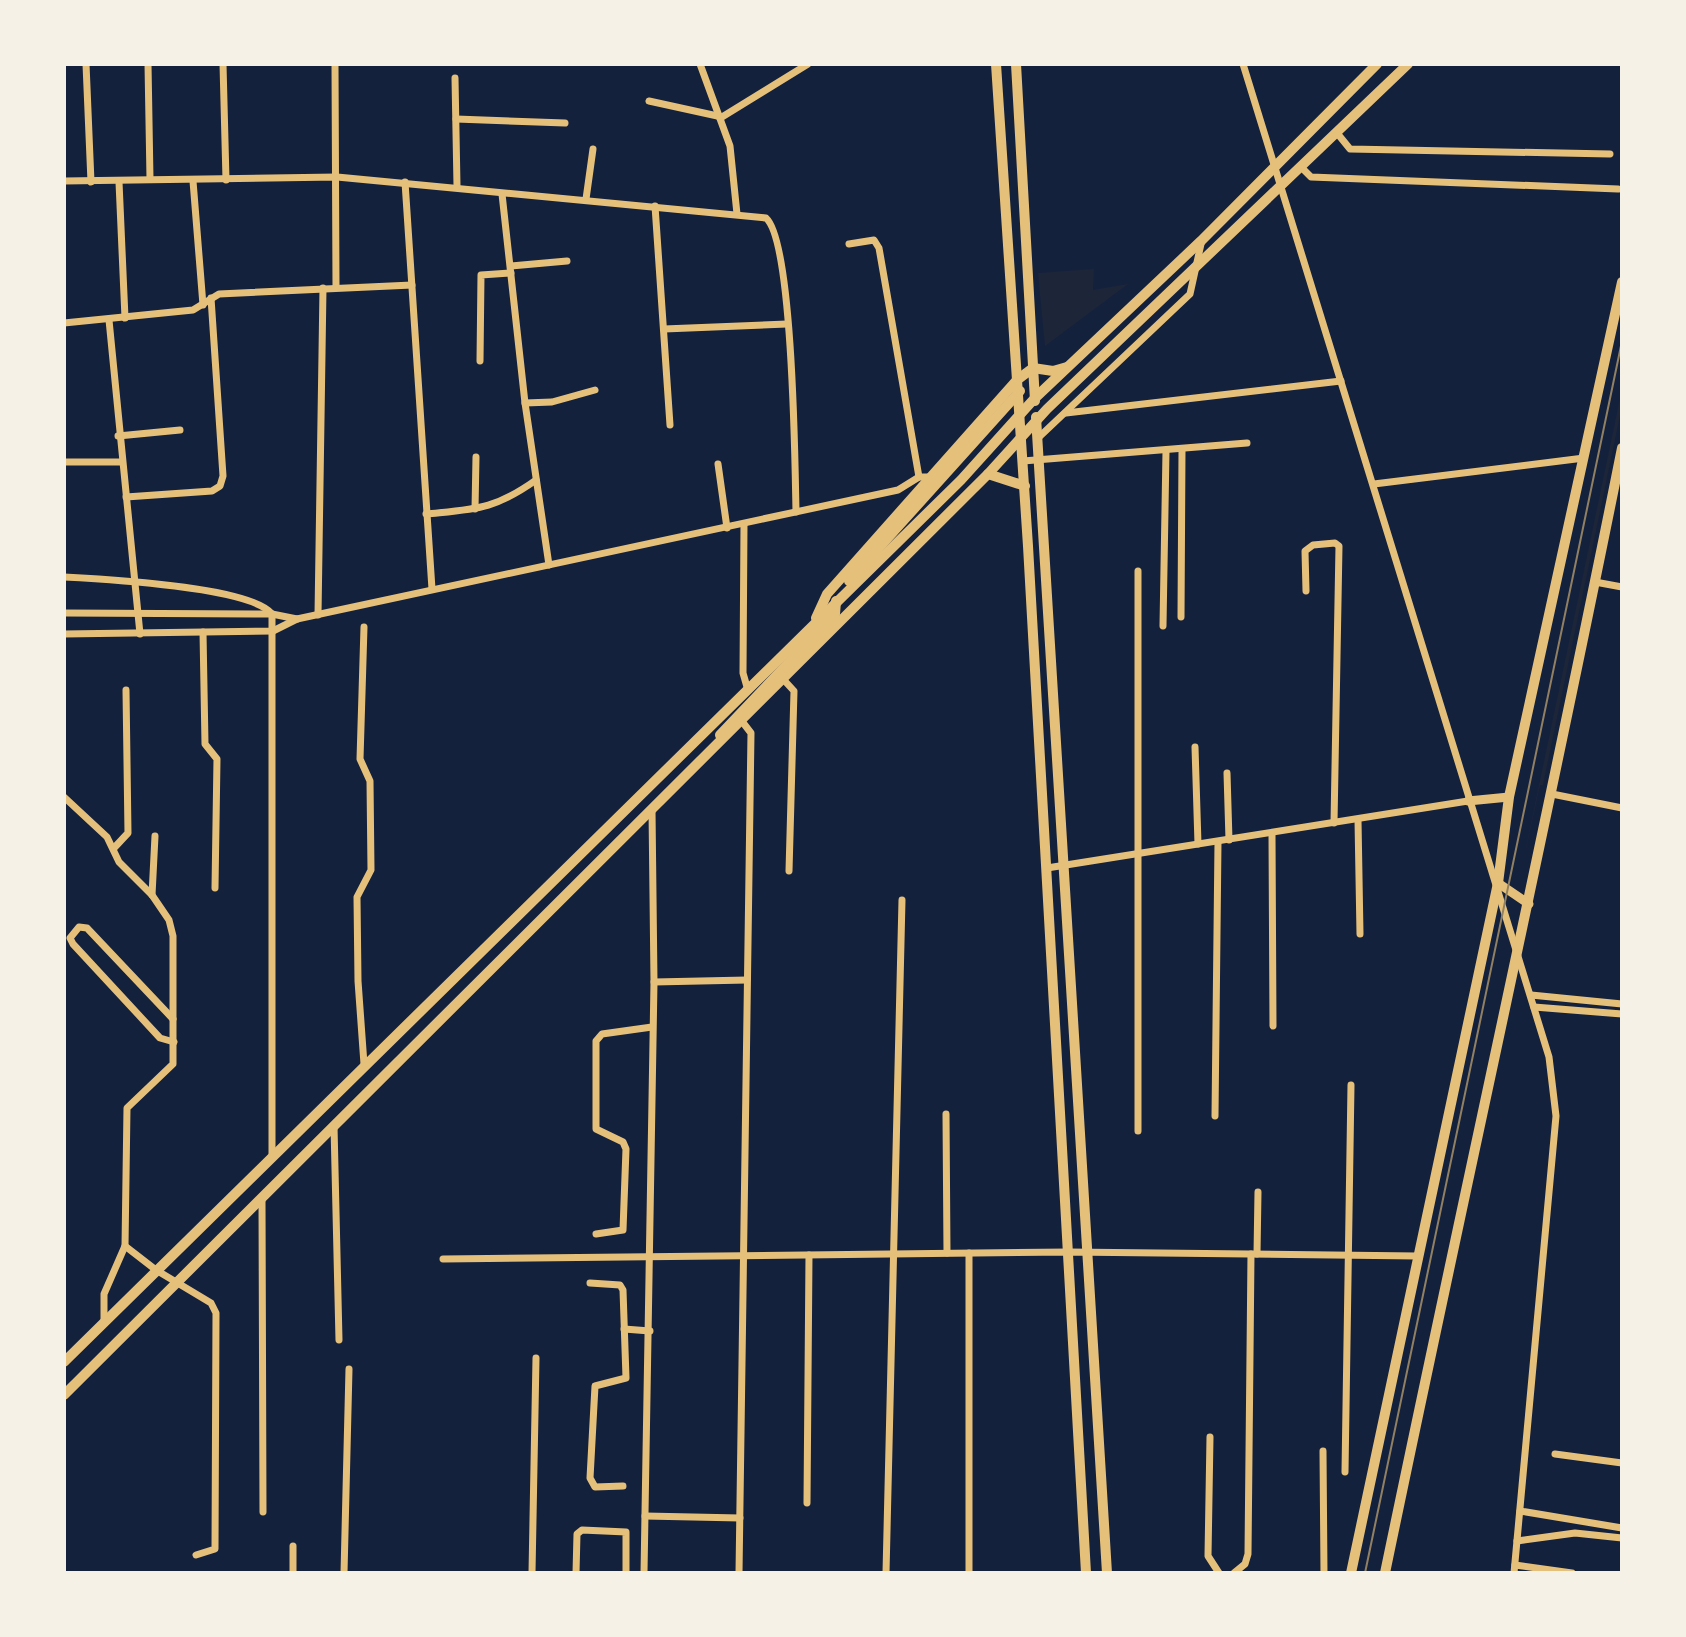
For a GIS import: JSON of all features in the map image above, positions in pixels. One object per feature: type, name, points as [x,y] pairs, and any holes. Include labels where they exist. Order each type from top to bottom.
[{"type":"main road","points":[[996,64],[1025,486],[1086,1573]]},
{"type":"main road","points":[[1016,64],[1107,1573]]},
{"type":"main road","points":[[64,1362],[747,687],[961,480],[1035,398],[1201,241],[1377,64]]},
{"type":"main road","points":[[64,1395],[988,474],[1036,421],[1408,64]]},
{"type":"main road","points":[[1351,1573],[1498,883],[1509,797],[1622,282]]},
{"type":"main road","points":[[814,624],[827,594],[923,477],[1017,380],[1069,366]]},
{"type":"main road","points":[[708,753],[728,722],[835,614],[835,603],[840,592],[1033,374]]},
{"type":"main road","points":[[1385,1573],[1492,1062],[1518,958],[1622,448]]},
{"type":"main road","points":[[988,474],[1025,486]]},
{"type":"street","points":[[86,64],[91,182]]},
{"type":"street","points":[[148,64],[150,179]]},
{"type":"street","points":[[223,64],[226,180]]},
{"type":"street","points":[[335,64],[336,287]]},
{"type":"street","points":[[700,64],[722,117],[734,166],[737,214]]},
{"type":"street","points":[[649,101],[722,117],[808,64]]},
{"type":"street","points":[[1243,64],[1374,484],[1468,801],[1498,883],[1549,1057],[1556,1116],[1515,1569],[1572,1573]]},
{"type":"street","points":[[455,78],[457,186]]},
{"type":"street","points":[[456,119],[565,123]]},
{"type":"street","points":[[1337,133],[1350,149],[1610,154]]},
{"type":"street","points":[[586,199],[593,149]]},
{"type":"street","points":[[1301,167],[1311,177],[1618,189]]},
{"type":"street","points":[[64,181],[337,177],[457,186],[502,194],[586,199],[766,218],[773,224],[777,236],[787,324],[796,512]]},
{"type":"street","points":[[193,181],[203,305]]},
{"type":"street","points":[[119,182],[125,318]]},
{"type":"street","points":[[405,182],[432,589]]},
{"type":"street","points":[[502,194],[525,403],[549,565]]},
{"type":"street","points":[[655,206],[670,425]]},
{"type":"street","points":[[849,244],[874,240],[879,248],[923,477]]},
{"type":"street","points":[[1037,439],[1190,294],[1201,241]]},
{"type":"street","points":[[480,361],[481,275],[567,261]]},
{"type":"street","points":[[64,323],[193,310],[211,298],[336,287],[412,285]]},
{"type":"street","points":[[318,615],[323,288]]},
{"type":"street","points":[[126,497],[212,491],[220,486],[223,476],[211,298]]},
{"type":"street","points":[[109,320],[120,462],[140,634]]},
{"type":"street","points":[[664,329],[787,324]]},
{"type":"street","points":[[1066,413],[1341,381]]},
{"type":"street","points":[[525,403],[552,402],[595,390]]},
{"type":"street","points":[[118,436],[180,430]]},
{"type":"street","points":[[1023,461],[1247,443]]},
{"type":"street","points":[[1181,617],[1182,450]]},
{"type":"street","points":[[1163,626],[1166,451]]},
{"type":"street","points":[[475,509],[476,457]]},
{"type":"street","points":[[1374,484],[1584,458]]},
{"type":"street","points":[[64,462],[120,462]]},
{"type":"street","points":[[718,464],[727,528]]},
{"type":"street","points":[[64,634],[273,631],[297,619],[727,528],[898,490],[923,477],[940,477]]},
{"type":"street","points":[[426,514],[475,509],[507,501],[536,480]]},
{"type":"street","points":[[744,524],[743,673],[747,687]]},
{"type":"street","points":[[1306,591],[1305,551],[1313,545],[1335,543],[1339,546],[1334,823]]},
{"type":"street","points":[[1138,571],[1138,1131]]},
{"type":"street","points":[[64,577],[136,582],[255,600],[272,614],[272,1156]]},
{"type":"street","points":[[1595,582],[1622,587]]},
{"type":"street","points":[[64,613],[272,614],[297,619]]},
{"type":"street","points":[[364,627],[360,759],[370,781],[371,870],[357,897],[358,981],[364,1064]]},
{"type":"street","points":[[203,632],[205,744],[217,759],[215,888]]},
{"type":"street","points":[[783,679],[794,691],[789,871]]},
{"type":"street","points":[[114,848],[128,833],[126,690]]},
{"type":"street","points":[[739,1573],[751,733],[741,720]]},
{"type":"street","points":[[1195,747],[1198,844]]},
{"type":"street","points":[[1227,773],[1229,840]]},
{"type":"street","points":[[1552,794],[1622,808]]},
{"type":"street","points":[[64,797],[107,837],[119,862],[152,895],[172,926],[173,1064],[127,1108],[125,1246],[104,1294],[104,1322]]},
{"type":"street","points":[[1047,868],[1509,797]]},
{"type":"street","points":[[644,1573],[654,982],[652,810]]},
{"type":"street","points":[[1358,820],[1360,934]]},
{"type":"street","points":[[1272,835],[1273,1026]]},
{"type":"street","points":[[152,895],[155,836]]},
{"type":"street","points":[[1215,1116],[1218,842]]},
{"type":"street","points":[[1498,883],[1529,904]]},
{"type":"street","points":[[886,1573],[902,900]]},
{"type":"street","points":[[173,1019],[87,928],[79,927],[70,938],[73,944],[160,1038],[174,1042]]},
{"type":"street","points":[[654,982],[747,980]]},
{"type":"street","points":[[1531,995],[1622,1004]]},
{"type":"street","points":[[1534,1007],[1622,1014]]},
{"type":"street","points":[[596,1234],[623,1230],[626,1149],[623,1142],[596,1129],[596,1041],[609,1032],[652,1027]]},
{"type":"street","points":[[1345,1472],[1351,1085]]},
{"type":"street","points":[[946,1114],[947,1253]]},
{"type":"street","points":[[334,1126],[339,1340]]},
{"type":"street","points":[[1234,1573],[1245,1564],[1248,1554],[1258,1192]]},
{"type":"street","points":[[262,1198],[263,1512]]},
{"type":"street","points":[[125,1246],[156,1270],[179,1281],[211,1303],[216,1313],[215,1549],[196,1555]]},
{"type":"street","points":[[443,1259],[1069,1252],[1417,1256]]},
{"type":"street","points":[[969,1253],[969,1573]]},
{"type":"street","points":[[807,1503],[809,1255]]},
{"type":"street","points":[[590,1283],[622,1287],[626,1378],[595,1386],[590,1478],[595,1487],[623,1486]]},
{"type":"street","points":[[624,1329],[650,1331]]},
{"type":"street","points":[[532,1573],[536,1358]]},
{"type":"street","points":[[344,1573],[349,1369]]},
{"type":"street","points":[[1210,1437],[1208,1556],[1219,1573]]},
{"type":"street","points":[[1323,1451],[1324,1573]]},
{"type":"street","points":[[1555,1454],[1622,1463]]},
{"type":"street","points":[[1517,1541],[1575,1533],[1620,1538],[1622,1528],[1520,1511]]},
{"type":"street","points":[[645,1516],[740,1518]]},
{"type":"street","points":[[1575,1533],[1577,1521]]},
{"type":"street","points":[[576,1573],[577,1534],[582,1530],[596,1530],[626,1532],[626,1573]]},
{"type":"street","points":[[293,1546],[293,1573]]},
{"type":"shaded area","points":[[1094,269],[1093,290],[1128,284],[1045,346],[1038,273]]},
{"type":"shaded area","points":[[1622,389],[1622,406],[1543,785],[1540,785],[1520,876]]},
{"type":"tram line","points":[[1365,1573],[1622,341]]}]
